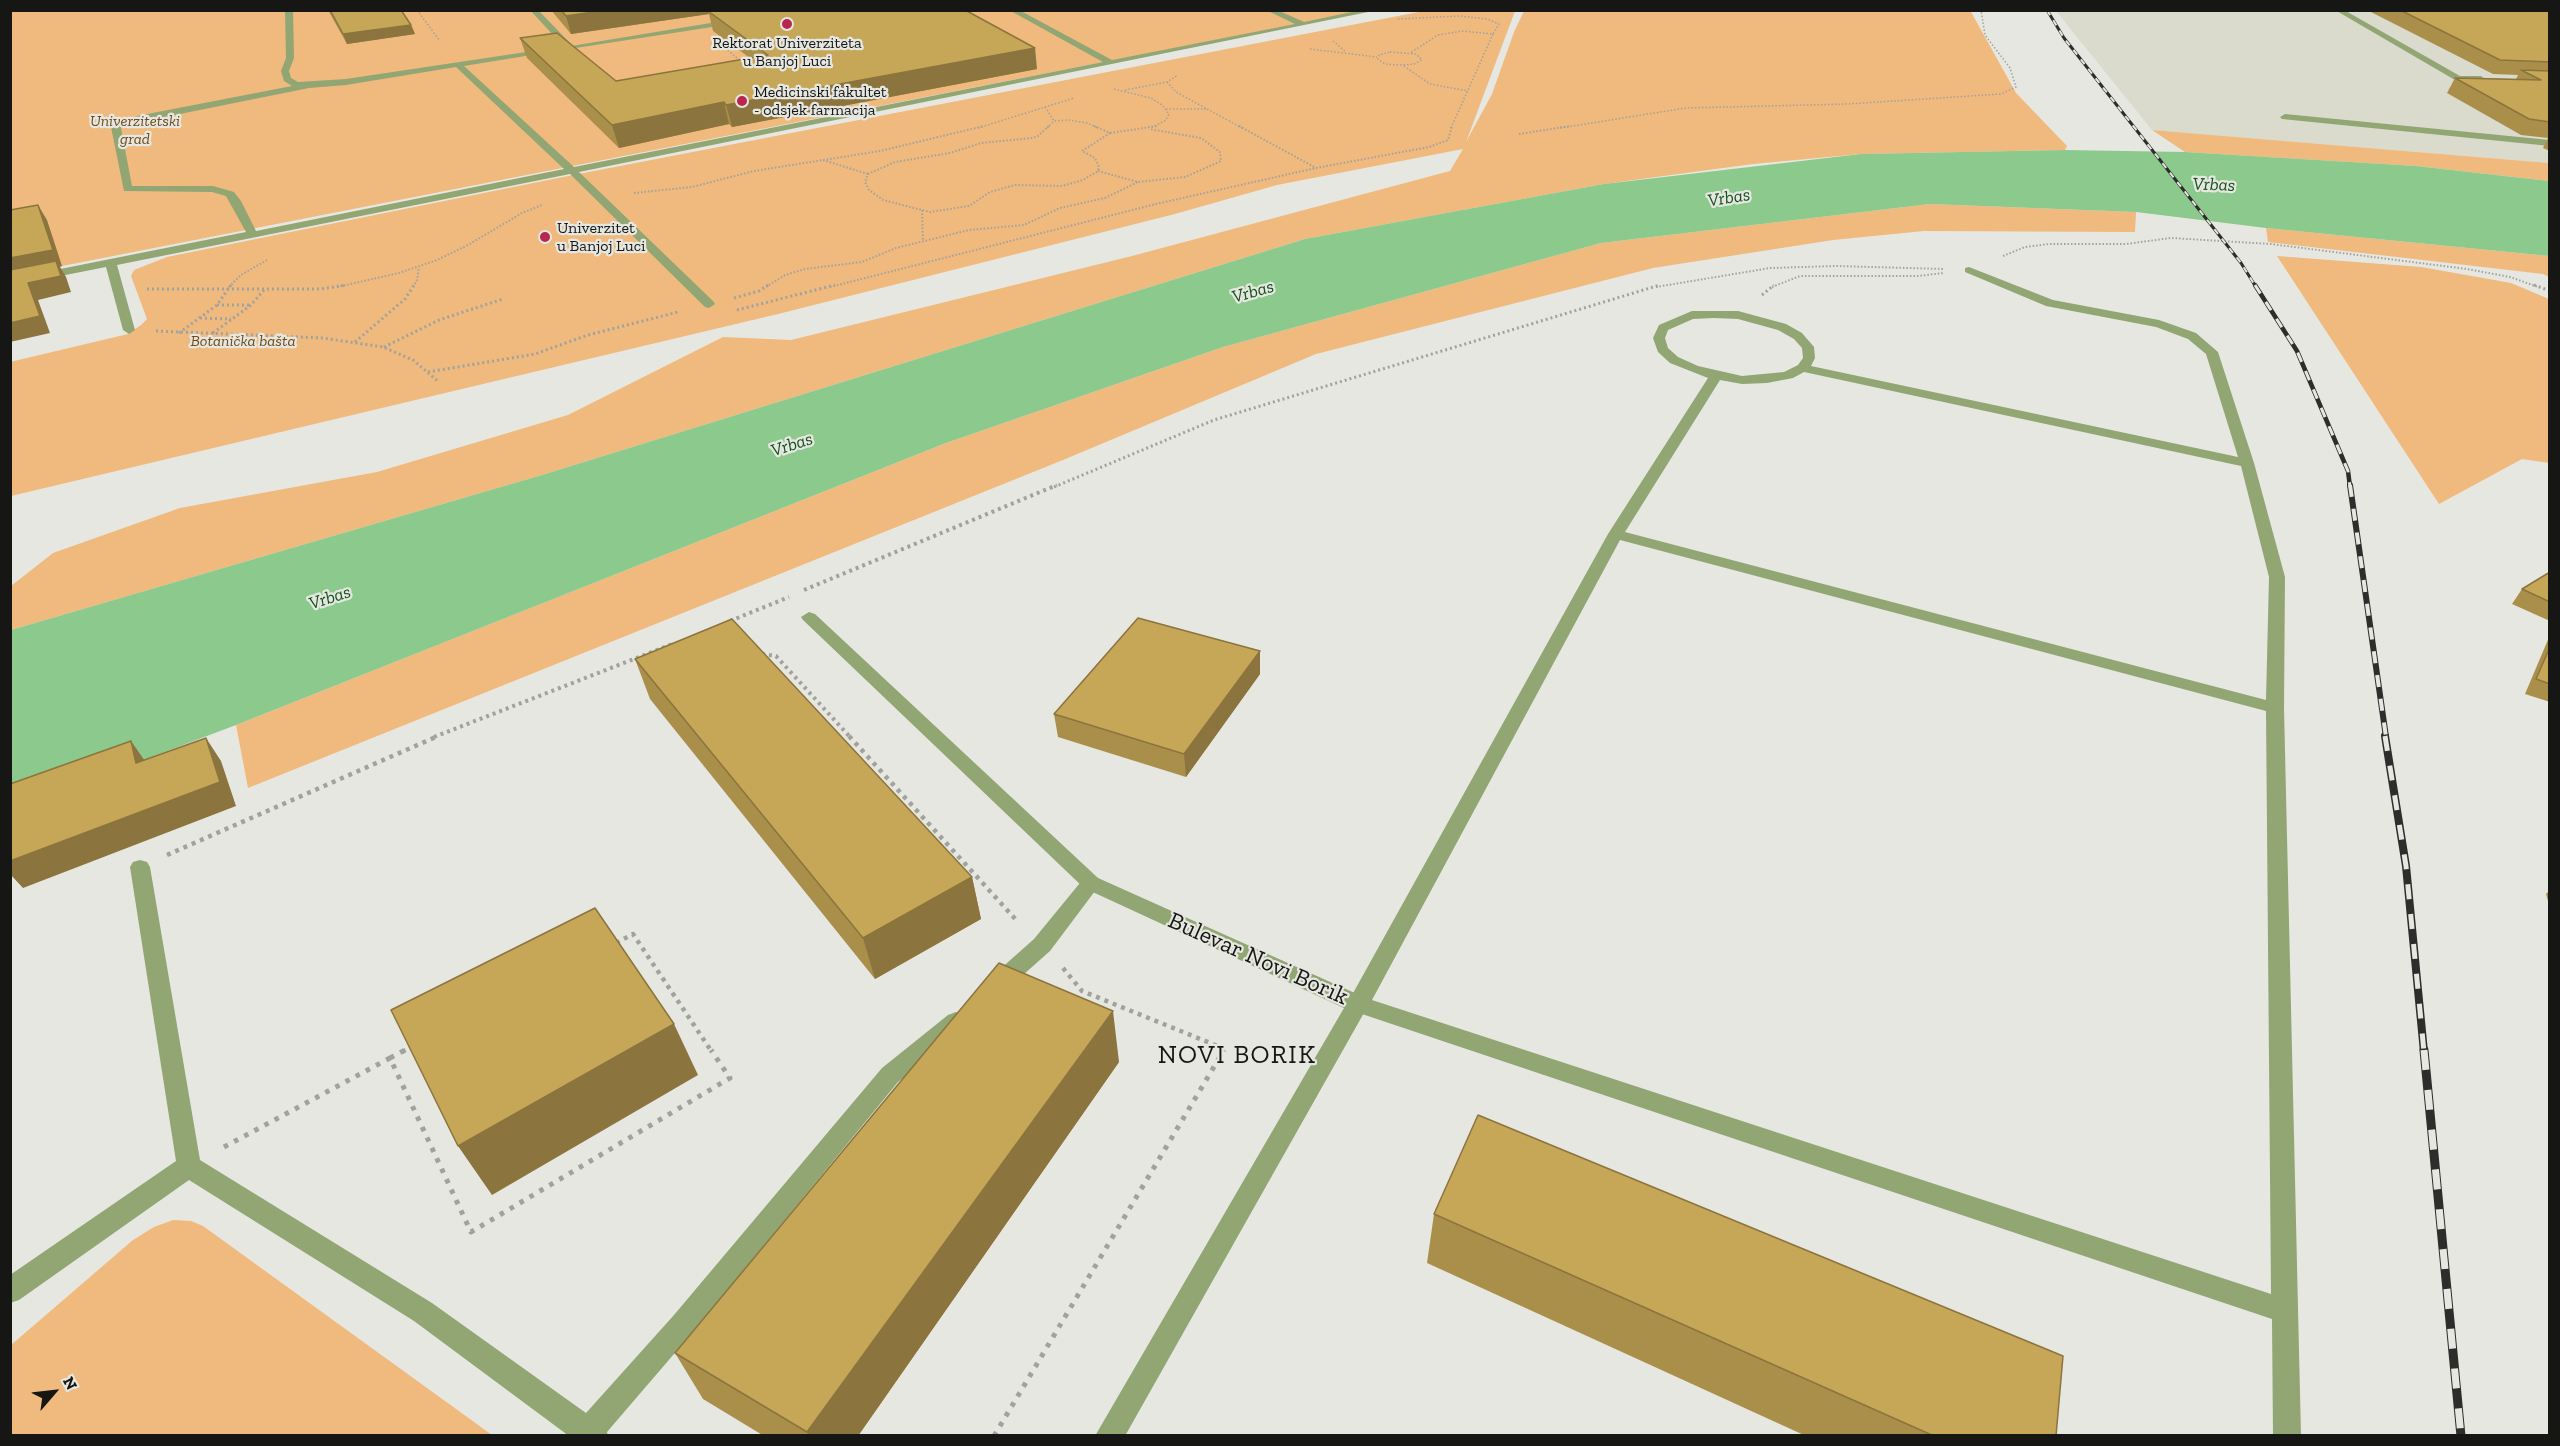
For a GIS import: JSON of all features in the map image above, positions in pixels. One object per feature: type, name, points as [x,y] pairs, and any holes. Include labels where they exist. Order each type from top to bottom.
[{"type":"street","points":[[289,10],[291,37],[290,58],[285,71],[287,80],[296,85],[309,85]]},
{"type":"street","points":[[533,10],[570,47]]},
{"type":"street","points":[[1012,10],[1107,63]]},
{"type":"street","points":[[1269,10],[1302,24]]},
{"type":"street","points":[[10,283],[1375,10]]},
{"type":"street","points":[[2338,10],[2458,78],[2492,79]]},
{"type":"street","points":[[252,233],[230,194],[213,189],[128,189],[116,127],[137,119],[309,85],[746,19]]},
{"type":"street","points":[[457,64],[571,170],[709,304]]},
{"type":"street","points":[[2285,117],[2550,143]]},
{"type":"street","points":[[111,263],[116,289],[129,330]]},
{"type":"street","points":[[1969,270],[2050,303],[2159,324],[2192,336],[2212,352],[2247,463],[2277,577],[2275,708],[2287,1436]]},
{"type":"street","points":[[1714,314],[1737,315],[1761,319],[1798,336],[1808,347],[1809,358],[1803,368],[1788,375],[1767,380],[1742,380],[1693,369],[1674,360],[1662,349],[1659,338],[1663,328],[1684,318],[1714,314]]},
{"type":"street","points":[[1803,368],[2247,463]]},
{"type":"street","points":[[1716,376],[1616,534],[1358,1004],[2285,1311]]},
{"type":"street","points":[[1616,534],[2275,708]]},
{"type":"street","name":"Bulevar Novi Borik","points":[[809,616],[1091,883],[1358,1004],[1109,1436]]},
{"type":"street","points":[[140,867],[189,1166],[423,1312],[591,1434],[890,1075],[1042,945],[1091,883]]},
{"type":"street","points":[[10,1290],[189,1166]]},
{"type":"path","points":[[417,10],[457,64]]},
{"type":"path","points":[[1520,134],[1686,108],[1848,104],[2001,94],[2016,87],[2010,68],[1985,34],[1981,10]]},
{"type":"path","points":[[709,304],[719,311],[786,299],[868,276],[1156,204],[1316,168],[1429,147],[1448,140],[1451,128],[1499,24],[1487,19],[1428,16],[1398,20]]},
{"type":"path","points":[[699,26],[749,67]]},
{"type":"path","points":[[1410,53],[1422,47],[1432,37],[1447,33],[1493,34]]},
{"type":"path","points":[[1334,34],[1332,39],[1335,45],[1346,52]]},
{"type":"path","points":[[1390,52],[1410,53],[1420,56],[1422,60],[1403,65],[1385,63],[1377,57],[1390,52]]},
{"type":"path","points":[[116,289],[265,289],[343,286],[419,267],[468,245],[522,213],[555,201],[594,192],[605,196],[692,187],[754,171],[914,143],[989,125],[1079,96],[1110,74],[1107,63]]},
{"type":"path","points":[[1403,65],[1430,84],[1468,91]]},
{"type":"path","points":[[1167,82],[1176,92],[1316,168]]},
{"type":"path","points":[[1095,86],[1125,90],[1151,98],[1166,109],[1169,114],[1166,120],[1149,129]]},
{"type":"path","points":[[1045,107],[1054,121]]},
{"type":"path","points":[[1166,109],[1207,108]]},
{"type":"path","points":[[428,372],[535,354],[624,325],[759,291],[785,275],[805,269],[862,262],[896,248],[969,230],[1024,225],[1060,208],[1105,198],[1138,182],[1185,177],[1221,161],[1220,152],[1208,141],[1149,129],[1110,133],[1075,120],[1054,121],[1038,136],[981,142],[950,153],[905,159],[868,174],[820,159]]},
{"type":"path","points":[[1098,171],[1099,167],[1095,159],[1082,151],[1110,133]]},
{"type":"path","points":[[868,174],[865,182],[869,190],[883,200],[922,210],[945,212],[958,209],[1015,185],[1062,186],[1083,180],[1098,171],[1138,182]]},
{"type":"path","points":[[922,210],[923,242]]},
{"type":"path","points":[[1737,315],[1775,284],[1800,276],[1918,276],[1969,270],[2025,247],[2049,244],[2126,244],[2171,238],[2271,244],[2467,269],[2510,277],[2550,291]]},
{"type":"path","points":[[721,625],[1214,420],[1668,283],[1770,268],[1836,266],[1969,270]]},
{"type":"path","points":[[355,342],[405,299],[417,280],[419,267]]},
{"type":"path","points":[[179,333],[217,305],[227,289]]},
{"type":"path","points":[[211,334],[251,305],[265,289]]},
{"type":"path","points":[[383,347],[439,320],[503,299]]},
{"type":"path","points":[[217,305],[251,305]]},
{"type":"path","points":[[199,318],[232,319]]},
{"type":"path","points":[[129,330],[323,338],[355,342],[383,347],[413,360],[439,382]]},
{"type":"path","points":[[140,867],[471,721],[677,642]]},
{"type":"path","points":[[390,1058],[471,1232],[730,1078],[633,934],[612,945]]},
{"type":"path","points":[[189,1166],[422,1042]]},
{"type":"shaded area","points":[[2056,11],[2549,11],[2549,163],[2152,130]]},
{"type":"green space","name":"Univerzitetski grad","points":[[11,10],[1364,11],[11,276]]},
{"type":"green space","name":"Botanička bašta","points":[[1970,10],[2016,93],[2067,146],[2065,150],[1861,154],[1753,164],[1604,184],[1305,239],[542,475],[11,630],[11,586],[53,553],[180,508],[377,472],[568,415],[723,337],[791,340],[1132,256],[1450,171],[1463,149],[1277,185],[1175,214],[778,314],[11,496],[10,362],[128,334],[147,319],[131,276],[134,270],[167,257],[563,177],[1424,11],[1515,11],[1466,142],[1492,94],[1524,11]]},
{"type":"green space","points":[[2152,130],[2549,163],[2549,181],[2416,166],[2185,152]]},
{"type":"green space","points":[[1930,204],[2136,212],[2135,232],[1924,231],[1833,240],[1653,268],[1316,354],[1063,460],[248,788],[236,725],[946,443],[1223,347],[1601,243]]},
{"type":"green space","points":[[2266,228],[2549,256],[2549,277],[2543,274],[2268,242]]},
{"type":"green space","points":[[2277,256],[2421,267],[2511,283],[2549,299],[2549,463],[2522,459],[2439,504]]},
{"type":"green space","points":[[173,1220],[191,1221],[203,1226],[492,1435],[11,1435],[11,1345],[133,1240],[154,1227]]},
{"type":"water","name":"Vrbas","points":[[2065,150],[2185,152],[2416,166],[2549,181],[2549,256],[2266,228],[2136,212],[1930,204],[1601,243],[1223,347],[946,443],[236,725],[11,810],[11,630],[542,475],[1305,239],[1604,184],[1861,154]]},
{"type":"building","points":[[330,10],[401,10],[411,25],[343,34]]},
{"type":"building","points":[[561,10],[606,10],[566,16]]},
{"type":"building","points":[[965,10],[1035,48],[726,105],[724,102],[612,125],[520,38],[557,33],[616,81],[768,55],[708,11]]},
{"type":"building","points":[[2400,10],[2550,10],[2550,62],[2500,60]]},
{"type":"building","points":[[2521,70],[2550,71],[2550,122],[2529,119],[2455,78],[2541,80]]},
{"type":"building","points":[[38,205],[53,250],[10,258],[10,210]]},
{"type":"building","points":[[56,261],[61,276],[28,283],[40,316],[10,323],[10,270]]},
{"type":"building","points":[[2550,572],[2550,602],[2522,589]]},
{"type":"building","points":[[1138,618],[1260,651],[1184,754],[1054,714]]},
{"type":"building","points":[[732,619],[972,877],[863,938],[635,659]]},
{"type":"building","points":[[2550,647],[2550,684],[2536,679]]},
{"type":"building","points":[[206,738],[220,782],[10,861],[10,784],[131,741],[136,763]]},
{"type":"building","points":[[595,908],[674,1024],[458,1146],[391,1010]]},
{"type":"building","points":[[999,963],[1113,1011],[807,1432],[675,1353]]},
{"type":"building","points":[[1478,1115],[2063,1356],[2056,1436],[1934,1436],[1434,1214]]},
{"type":"railway","points":[[2047,10],[2064,38],[2241,263],[2256,287]]},
{"type":"railway","points":[[2255,285],[2297,351],[2348,471],[2350,487]]},
{"type":"railway","points":[[2350,485],[2386,737]]},
{"type":"railway","points":[[2385,736],[2406,866],[2424,1052]]},
{"type":"railway","points":[[2424,1050],[2461,1436]]},
{"type":"place","name":"Rektorat Univerziteta u Banjoj Luci","points":[[787,24]]},
{"type":"place","name":"Medicinski fakultet - odsjek farmacija","points":[[742,101]]},
{"type":"place","name":"Univerzitet u Banjoj Luci","points":[[545,237]]},
{"type":"district","name":"NOVI BORIK","points":[[1237,1056]]}]
